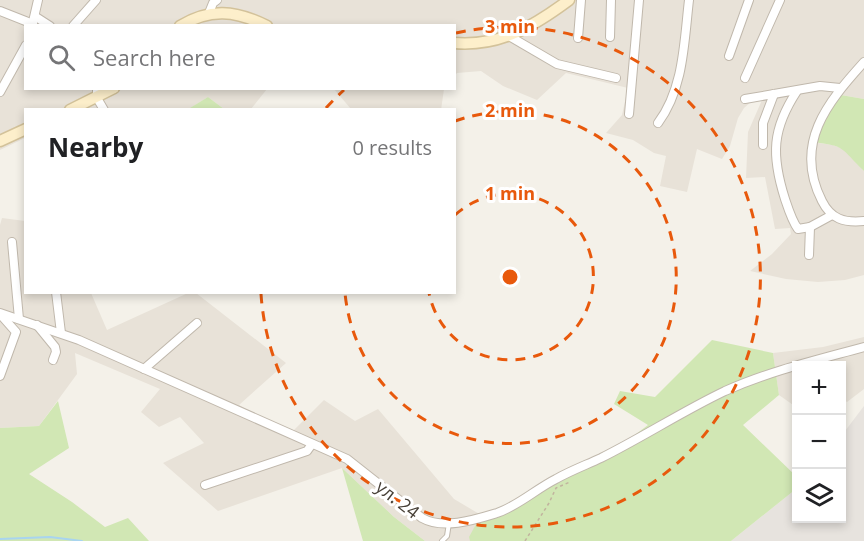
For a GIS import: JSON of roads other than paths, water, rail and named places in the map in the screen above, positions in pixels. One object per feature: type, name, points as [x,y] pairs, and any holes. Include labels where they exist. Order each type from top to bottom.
[{"type":"main road","points":[[456,43],[477,43],[525,30],[570,0]]},
{"type":"main road","points":[[183,24],[198,15],[209,13],[242,15],[262,24]]},
{"type":"main road","points":[[73,108],[97,93]]},
{"type":"main road","points":[[0,141],[24,130]]},
{"type":"street","points":[[0,11],[34,22],[38,0]]},
{"type":"street","points":[[75,24],[96,0]]},
{"type":"street","points":[[209,13],[213,3],[217,0]]},
{"type":"street","points":[[578,38],[581,0]]},
{"type":"street","points":[[610,37],[611,0]]},
{"type":"street","points":[[629,114],[639,0]]},
{"type":"street","points":[[658,123],[665,114],[678,81],[689,0]]},
{"type":"street","points":[[729,56],[749,0]]},
{"type":"street","points":[[745,78],[780,0]]},
{"type":"street","points":[[509,36],[557,64],[616,78]]},
{"type":"street","points":[[0,92],[24,49]]},
{"type":"street","points":[[864,62],[830,102],[815,132],[811,155],[816,188],[826,209],[832,215],[864,221]]},
{"type":"street","points":[[745,99],[820,86],[840,88]]},
{"type":"street","points":[[797,91],[781,121],[777,139],[780,184],[798,229],[810,227],[832,215]]},
{"type":"street","points":[[97,93],[103,108]]},
{"type":"street","points":[[762,145],[763,123],[774,94]]},
{"type":"street","points":[[808,255],[810,227]]},
{"type":"street","points":[[12,242],[19,319]]},
{"type":"street","points":[[56,294],[61,333]]},
{"type":"street","points":[[0,314],[16,332],[0,376]]},
{"type":"street","name":"ул. 24","points":[[0,314],[61,333],[347,459],[432,524],[449,523],[506,509],[555,479],[599,459],[727,390],[783,369],[864,347]]},
{"type":"street","points":[[144,369],[197,323]]},
{"type":"street","points":[[36,324],[55,347],[53,360]]},
{"type":"street","points":[[206,485],[307,451],[312,444]]},
{"type":"lane","points":[[442,541],[447,536],[449,523]]},
{"type":"waterway","points":[[0,539],[50,537],[82,541]]}]
